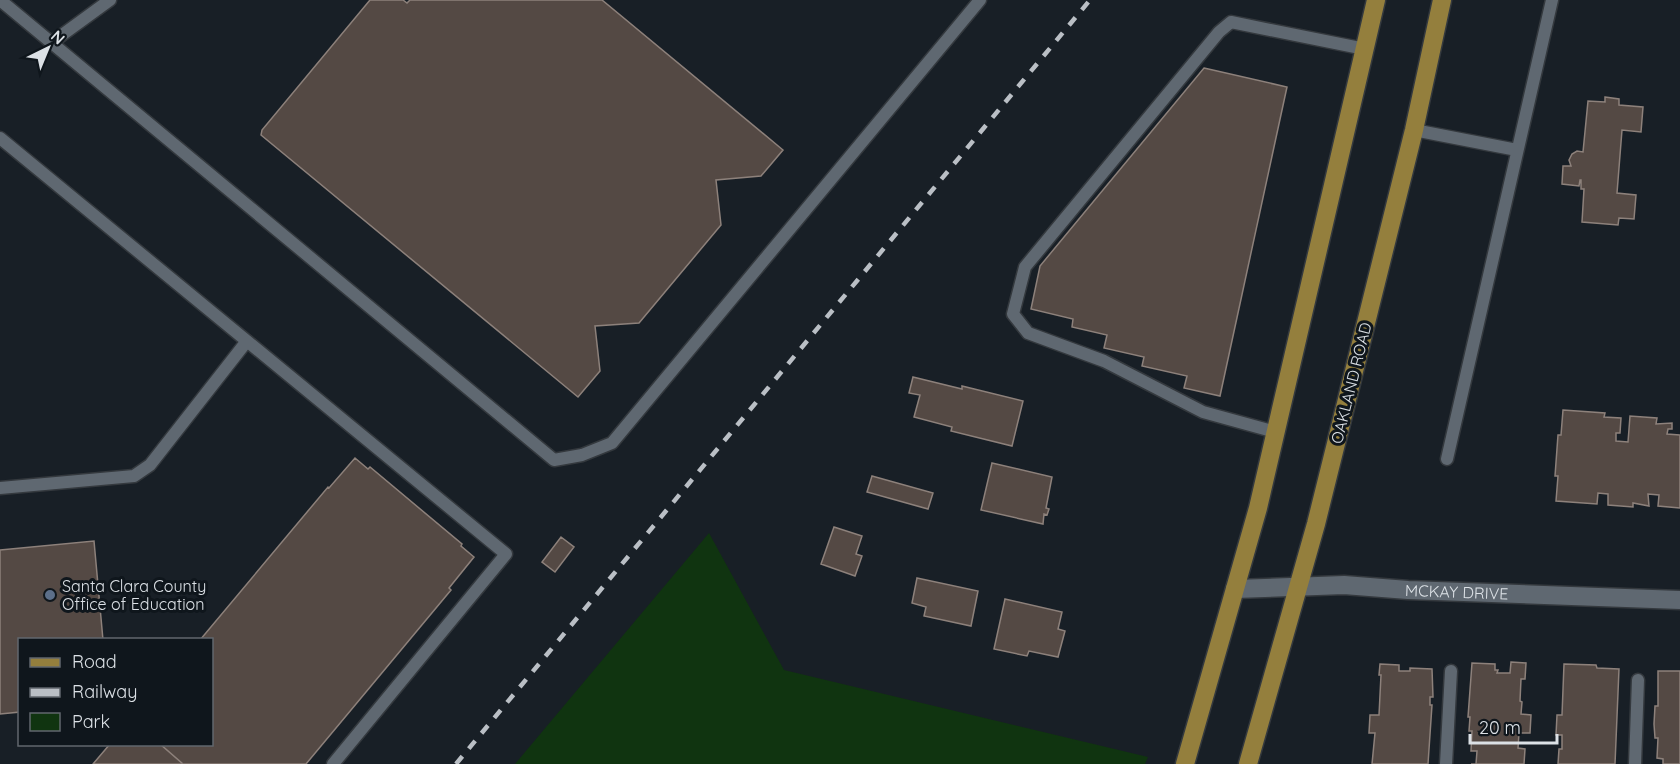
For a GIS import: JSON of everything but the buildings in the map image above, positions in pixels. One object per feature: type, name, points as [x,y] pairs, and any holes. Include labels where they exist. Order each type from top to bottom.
[{"type":"main road","points":[[1185,764],[1258,508],[1376,0]]},
{"type":"main road","name":"OAKLAND ROAD","points":[[1248,764],[1316,524],[1413,130],[1442,0]]},
{"type":"street","name":"MCKAY DRIVE","points":[[1235,589],[1344,585],[1408,590],[1680,600]]},
{"type":"lane","points":[[0,0],[554,460],[582,455],[612,443],[980,0]]},
{"type":"lane","points":[[51,43],[110,0]]},
{"type":"lane","points":[[1447,459],[1552,0]]},
{"type":"lane","points":[[1276,432],[1203,412],[1104,361],[1028,333],[1013,314],[1025,267],[1219,32],[1231,22],[1365,49]]},
{"type":"lane","points":[[1413,130],[1517,150]]},
{"type":"lane","points":[[0,138],[506,554],[333,764]]},
{"type":"lane","points":[[0,488],[134,476],[150,465],[247,341]]},
{"type":"lane","points":[[1446,764],[1451,671]]},
{"type":"lane","points":[[1635,764],[1638,680]]},
{"type":"green space","points":[[709,533],[784,670],[1148,757],[1145,764],[515,764]]},
{"type":"railway","points":[[456,764],[1090,0]]},
{"type":"place","name":"Santa Clara County Office of Education","points":[[50,595]]}]
